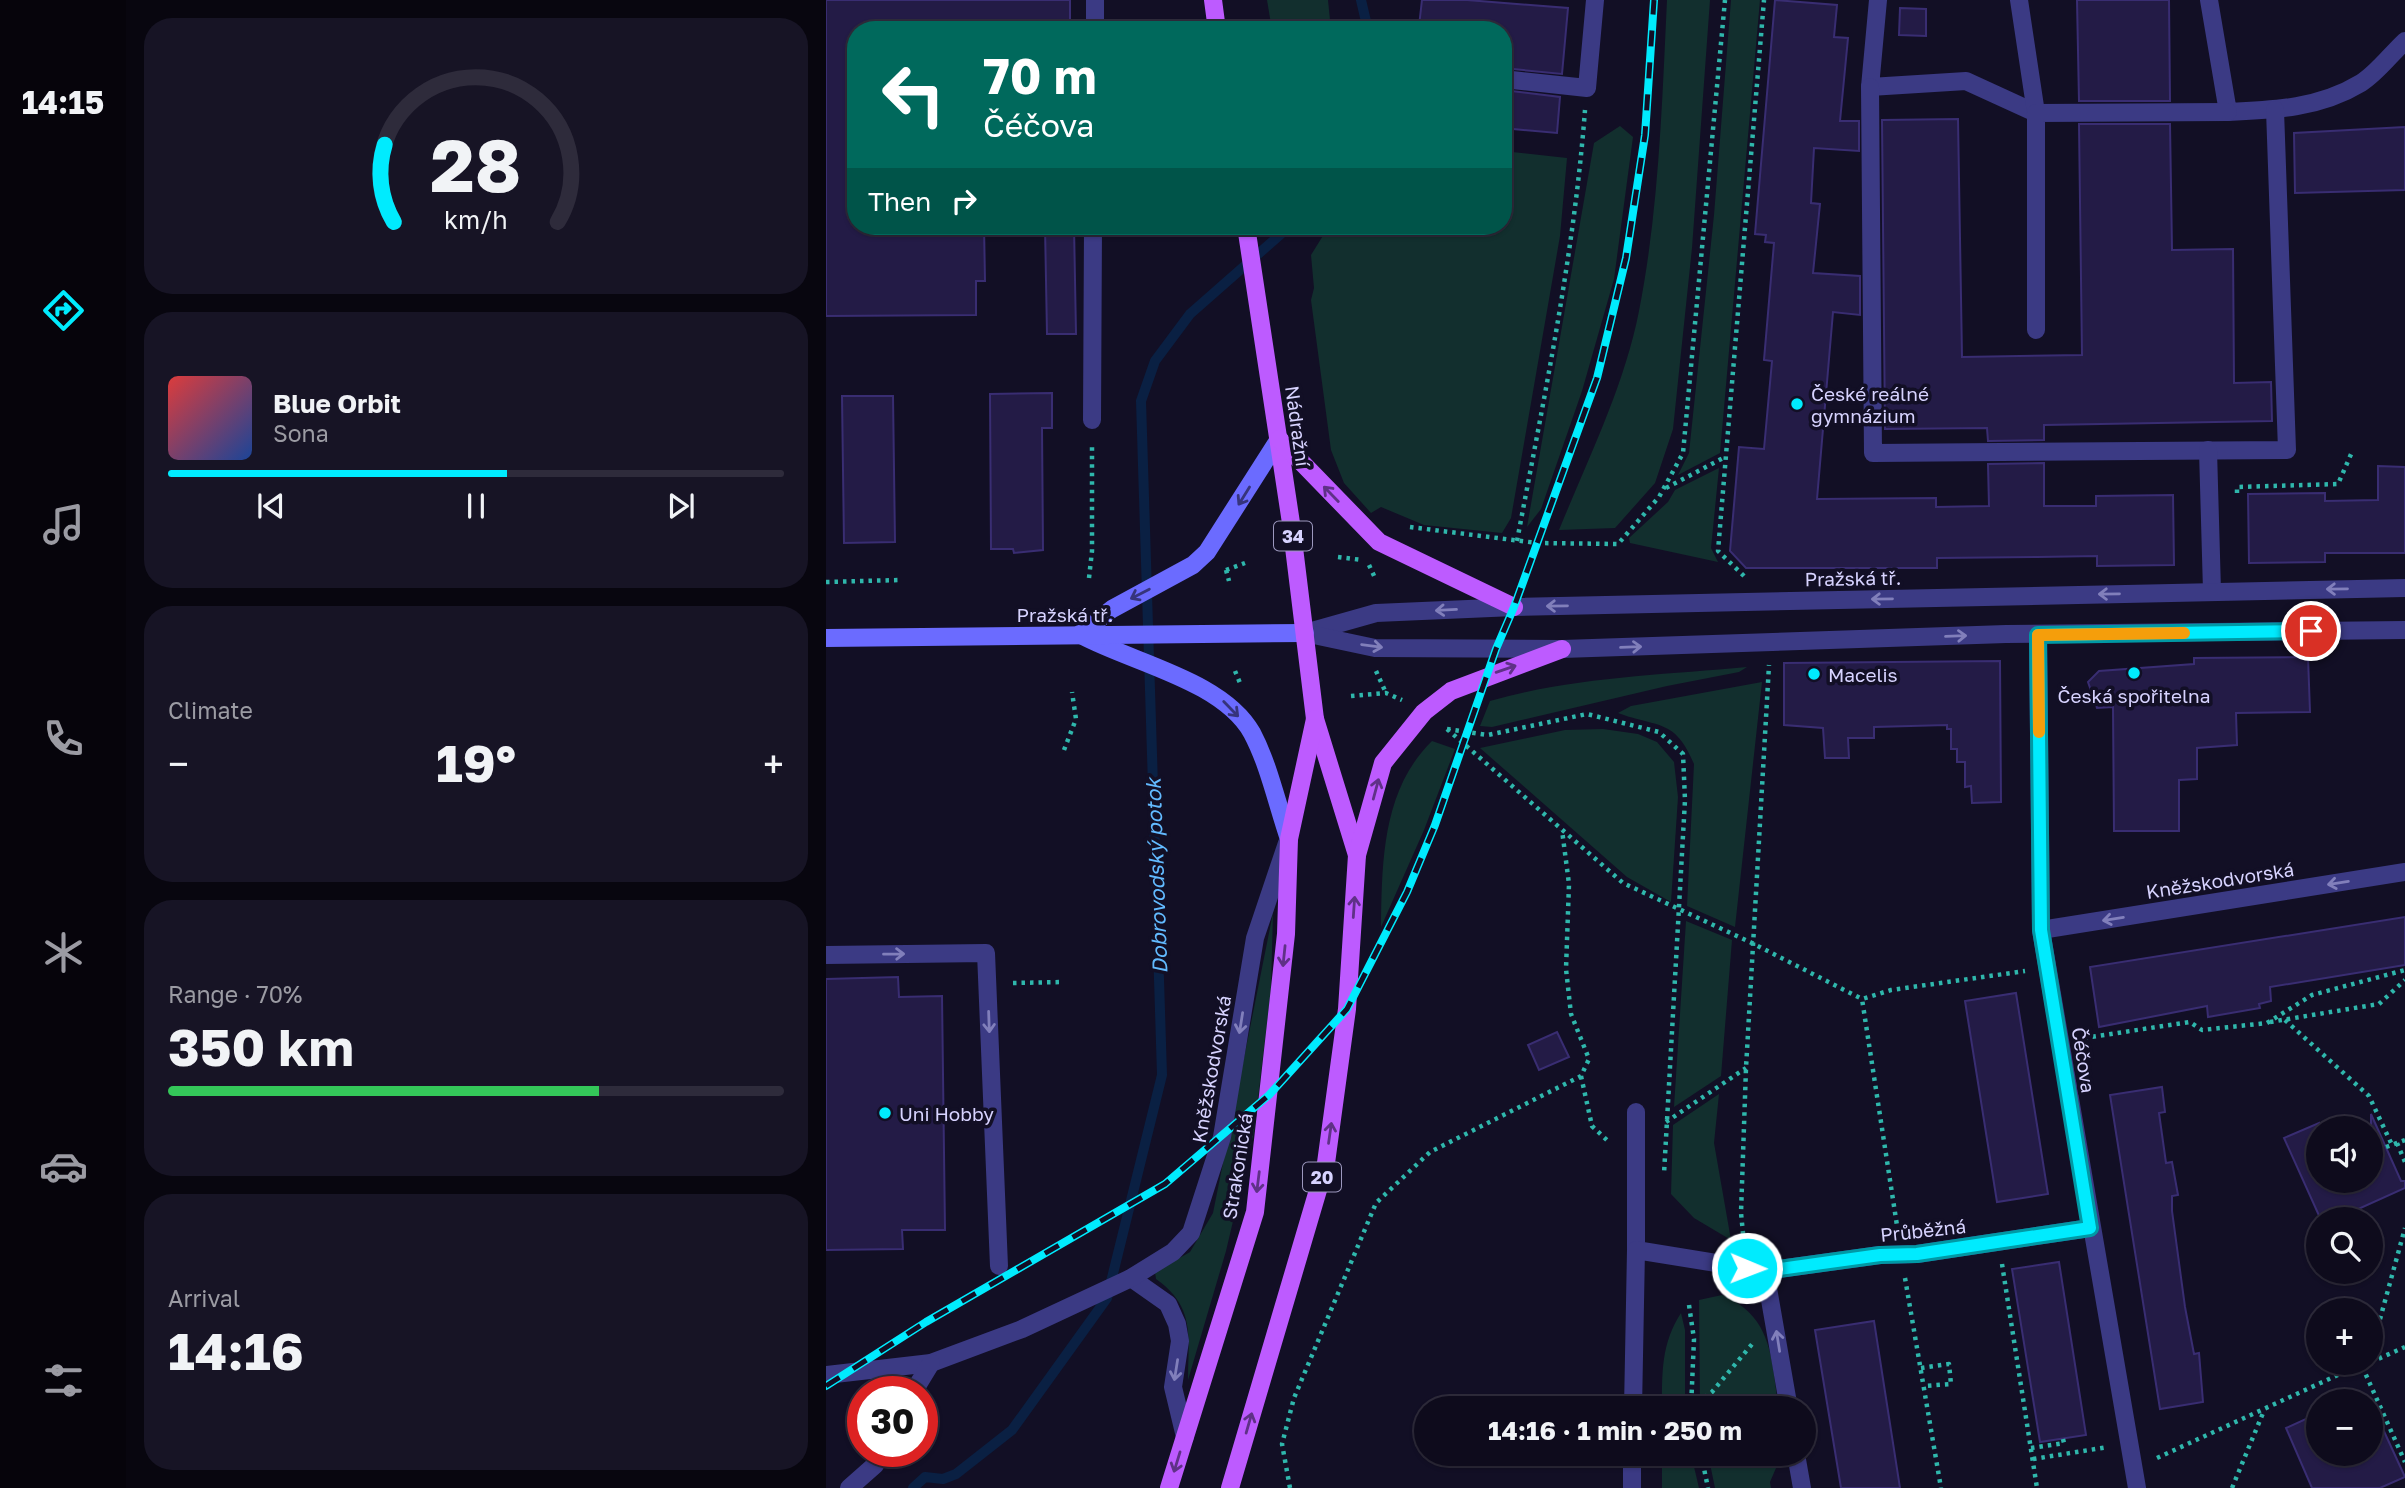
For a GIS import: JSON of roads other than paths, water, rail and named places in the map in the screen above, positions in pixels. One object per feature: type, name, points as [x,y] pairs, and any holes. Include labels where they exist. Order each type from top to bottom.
[{"type":"main road","points":[[1213,0],[1216,21]]},
{"type":"main road","name":"Nádražní","points":[[1248,235],[1263,326],[1305,633]]},
{"type":"main road","points":[[1080,634],[1112,608],[1193,565],[1207,552],[1279,439],[1379,542],[1514,607]]},
{"type":"main road","points":[[1305,633],[1315,719]]},
{"type":"main road","name":"Pražská tř.","points":[[826,638],[1080,634],[1113,643],[1171,634],[1305,633]]},
{"type":"main road","points":[[1113,643],[1173,676],[1211,691],[1226,702],[1251,731],[1289,839]]},
{"type":"main road","points":[[1357,855],[1383,763],[1424,712],[1451,691],[1562,649]]},
{"type":"main road","name":"Strakonická","points":[[1169,1488],[1255,1212],[1286,934],[1289,839],[1315,719]]},
{"type":"main road","name":"20","points":[[1230,1488],[1326,1163],[1347,1009],[1357,855],[1315,719]]},
{"type":"street","points":[[1095,0],[1095,21]]},
{"type":"street","points":[[1512,80],[1587,88],[1595,0]]},
{"type":"street","points":[[1878,0],[1870,86],[1873,453],[2287,450],[2275,110]]},
{"type":"street","points":[[2019,0],[2036,113],[2036,330]]},
{"type":"street","points":[[2209,0],[2228,112]]},
{"type":"street","points":[[1870,86],[1966,81],[2036,113],[2275,110],[2320,102],[2363,82],[2405,41]]},
{"type":"street","points":[[1093,235],[1093,421]]},
{"type":"street","points":[[2208,450],[2212,592]]},
{"type":"street","name":"Pražská tř.","points":[[1305,633],[1376,613],[1514,607],[2405,588]]},
{"type":"street","name":"Pražská tř.","points":[[1305,633],[1375,648],[1562,649],[2038,635],[2405,630]]},
{"type":"street","name":"Čéčova","points":[[2038,635],[2041,930],[2090,1228],[2137,1488]]},
{"type":"street","name":"Kněžskodvorská","points":[[826,1375],[931,1363],[1022,1329],[1129,1279],[1173,1252],[1191,1233],[1222,1138],[1255,938],[1289,839]]},
{"type":"street","name":"Kněžskodvorská","points":[[2041,930],[2405,872]]},
{"type":"street","points":[[826,955],[986,953],[999,1266]]},
{"type":"street","points":[[1633,1396],[1636,1112]]},
{"type":"street","name":"Průběžná","points":[[1636,1250],[1765,1271],[2090,1228]]},
{"type":"street","points":[[1765,1271],[1787,1396]]},
{"type":"street","points":[[1129,1279],[1168,1304],[1177,1324],[1180,1341],[1173,1387],[1185,1437]]},
{"type":"street","points":[[923,1376],[931,1363]]},
{"type":"street","points":[[1632,1466],[1632,1488]]},
{"type":"street","points":[[1798,1466],[1802,1488]]},
{"type":"street","points":[[849,1488],[873,1467]]},
{"type":"waterway","name":"Dobrovodský potok","points":[[1361,0],[1366,21]]},
{"type":"waterway","name":"Dobrovodský potok","points":[[913,1488],[925,1477],[943,1479],[956,1474],[1012,1430],[1107,1298],[1162,1075],[1141,401],[1155,361],[1190,314],[1280,235]]},
{"type":"railway","points":[[826,1386],[926,1322],[1165,1184],[1269,1095],[1347,1009],[1407,892],[1435,825],[1496,649],[1514,607],[1597,378],[1626,258],[1645,135],[1654,0]]},
{"type":"place","name":"České reálné gymnázium","points":[[1797,404]]},
{"type":"place","name":"Česká spořitelna","points":[[2134,673]]},
{"type":"place","name":"Macelis","points":[[1814,674]]},
{"type":"place","name":"Uni Hobby","points":[[885,1113]]}]
